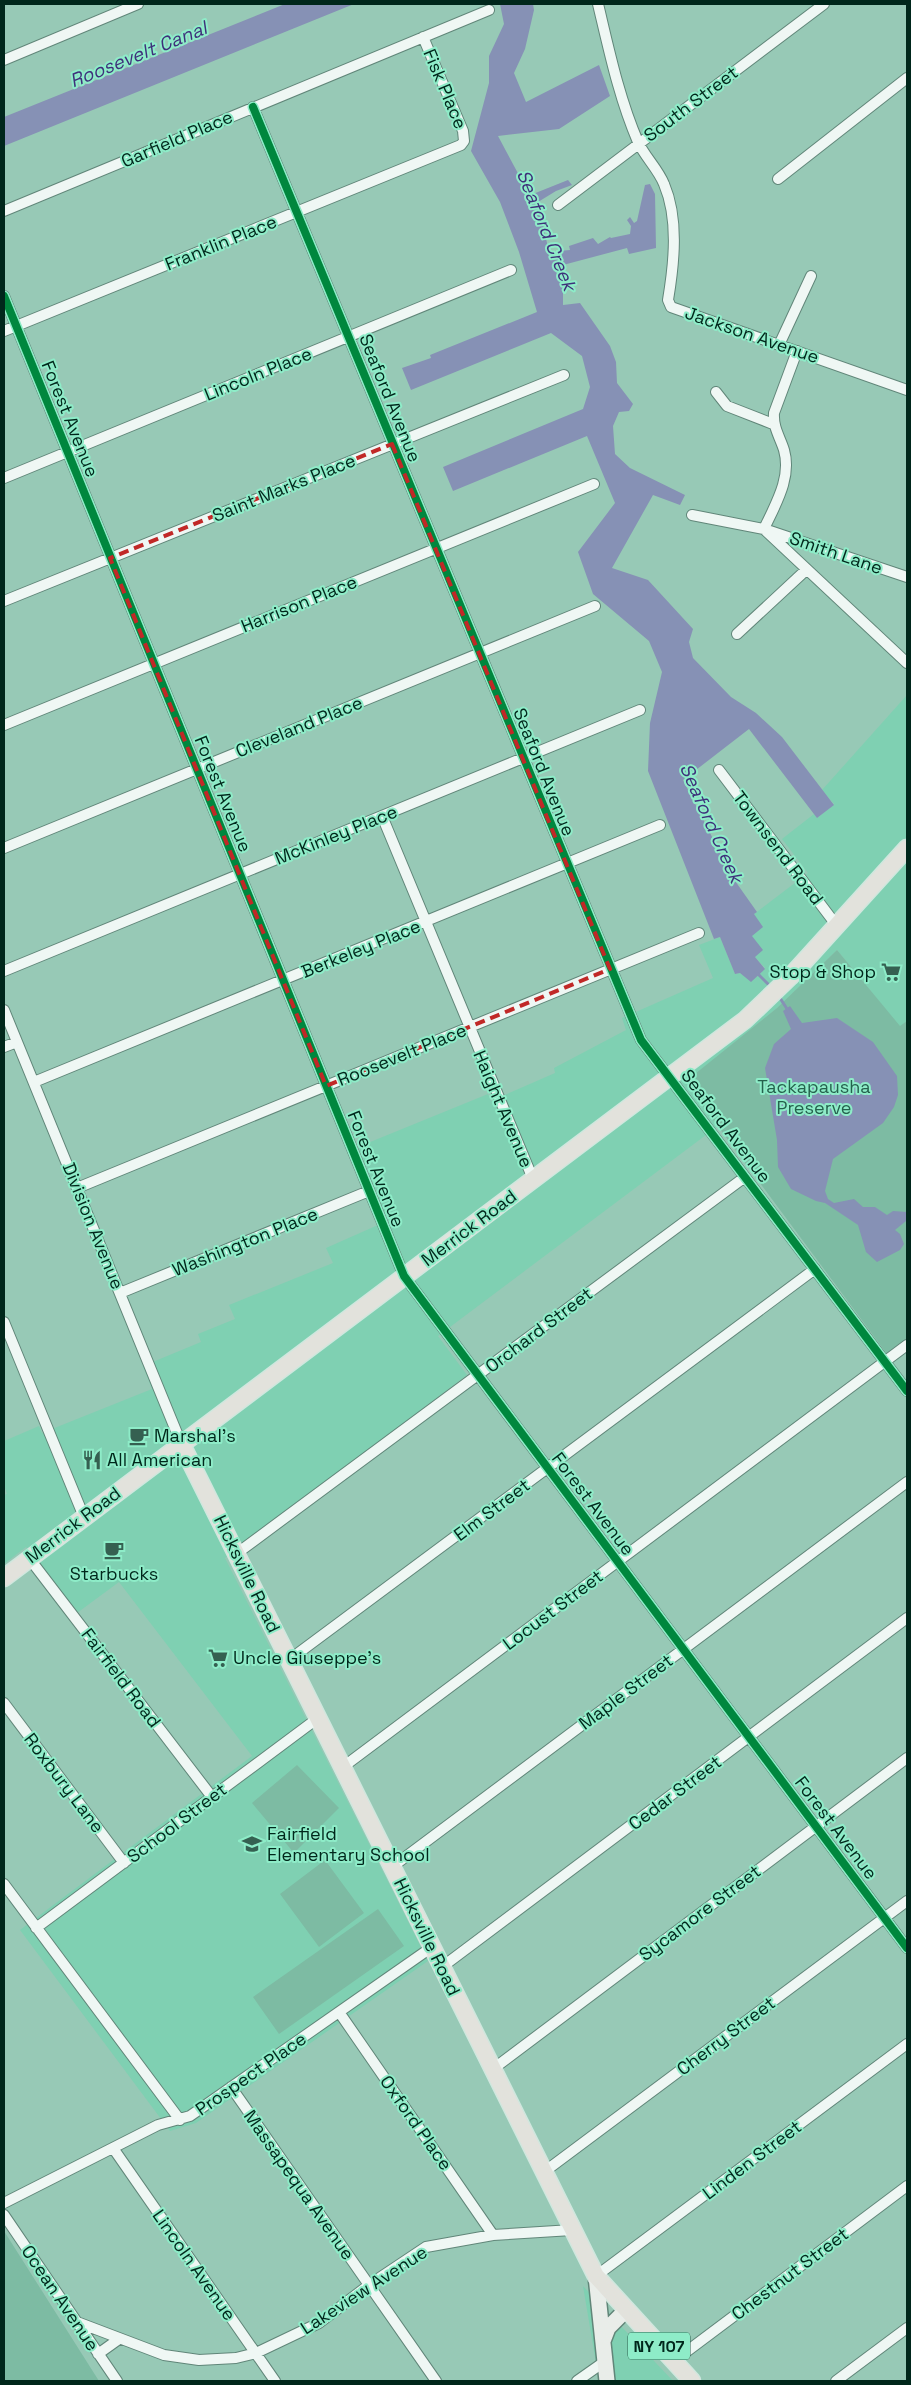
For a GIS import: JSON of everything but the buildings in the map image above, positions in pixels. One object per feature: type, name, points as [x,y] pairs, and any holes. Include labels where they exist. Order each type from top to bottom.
[{"type":"main road","name":"Merrick Road","points":[[4,1578],[745,1020],[790,977],[907,848]]},
{"type":"main road","name":"Hicksville Road","points":[[181,1443],[596,2276],[692,2381]]},
{"type":"main road","points":[[596,2276],[607,2381]]},
{"type":"main road","points":[[602,2342],[608,2328],[626,2310]]},
{"type":"street","points":[[4,60],[138,4]]},
{"type":"street","name":"Jackson Avenue","points":[[598,4],[613,68],[639,144],[658,171],[668,198],[674,246],[669,304],[680,310],[907,390]]},
{"type":"street","name":"South Street","points":[[558,205],[824,4]]},
{"type":"street","name":"Garfield Place","points":[[4,210],[489,10]]},
{"type":"street","name":"Fisk Place","points":[[423,37],[463,131],[464,141]]},
{"type":"street","points":[[778,178],[907,78]]},
{"type":"street","name":"Seaford Avenue","points":[[253,107],[566,864],[644,1046],[746,1177],[907,1391]]},
{"type":"street","name":"Franklin Place","points":[[4,331],[456,147],[464,141]]},
{"type":"street","name":"Lincoln Place","points":[[4,478],[511,270]]},
{"type":"street","points":[[779,345],[811,276]]},
{"type":"street","name":"Forest Avenue","points":[[4,296],[404,1276],[907,1948]]},
{"type":"street","points":[[797,351],[774,413],[773,424],[784,450],[785,474],[780,495],[764,529],[907,663]]},
{"type":"street","name":"Saint Marks Place","points":[[4,600],[564,375]]},
{"type":"street","points":[[716,392],[727,406],[773,424]]},
{"type":"street","name":"Harrison Place","points":[[4,724],[594,484]]},
{"type":"street","name":"Smith Lane","points":[[692,515],[764,529],[907,577]]},
{"type":"street","points":[[737,634],[806,570]]},
{"type":"street","name":"Cleveland Place","points":[[4,848],[594,606]]},
{"type":"street","name":"McKinley Place","points":[[4,971],[640,710]]},
{"type":"street","name":"Townsend Road","points":[[719,770],[837,926]]},
{"type":"street","name":"Haight Avenue","points":[[382,816],[468,1027],[533,1179]]},
{"type":"street","name":"Berkeley Place","points":[[34,1082],[660,825]]},
{"type":"street","name":"Roosevelt Place","points":[[77,1188],[699,933]]},
{"type":"street","name":"Division Avenue","points":[[4,1010],[181,1443]]},
{"type":"street","points":[[4,1047],[17,1042]]},
{"type":"street","name":"Orchard Street","points":[[236,1554],[746,1177]]},
{"type":"street","name":"Washington Place","points":[[120,1293],[369,1191]]},
{"type":"street","name":"Elm Street","points":[[290,1660],[815,1269]]},
{"type":"street","points":[[4,1322],[84,1517]]},
{"type":"street","name":"Locust Street","points":[[343,1767],[907,1345]]},
{"type":"street","name":"Maple Street","points":[[392,1867],[907,1482]]},
{"type":"street","name":"Fairfield Road","points":[[29,1558],[212,1797]]},
{"type":"street","name":"Cedar Street","points":[[442,1967],[907,1618]]},
{"type":"street","name":"Roxbury Lane","points":[[4,1703],[124,1863]]},
{"type":"street","name":"School Street","points":[[36,1928],[318,1718]]},
{"type":"street","name":"Sycamore Street","points":[[493,2069],[907,1758]]},
{"type":"street","points":[[4,1884],[180,2120]]},
{"type":"street","name":"Cherry Street","points":[[544,2172],[907,1901]]},
{"type":"street","name":"Prospect Place","points":[[4,2203],[158,2125],[190,2116],[432,1947]]},
{"type":"street","name":"Oxford Place","points":[[339,2012],[493,2234]]},
{"type":"street","name":"Linden Street","points":[[596,2276],[907,2044]]},
{"type":"street","name":"Massapequa Avenue","points":[[232,2087],[436,2381]]},
{"type":"street","name":"Lincoln Avenue","points":[[112,2148],[275,2381]]},
{"type":"street","name":"Chestnut Street","points":[[674,2361],[907,2186]]},
{"type":"street","name":"Ocean Avenue","points":[[4,2215],[117,2381]]},
{"type":"street","name":"Lakeview Avenue","points":[[77,2322],[119,2340],[164,2355],[199,2360],[236,2358],[256,2353],[319,2323],[369,2285],[426,2247],[493,2234],[572,2230]]},
{"type":"street","points":[[836,2381],[907,2328]]},
{"type":"street","points":[[98,2354],[119,2340]]},
{"type":"street","points":[[577,2381],[604,2362]]},
{"type":"highlighted area","points":[[392,444],[610,969],[326,1086],[110,558]]},
{"type":"shaded area","points":[[907,695],[907,1021],[900,1027],[837,950],[777,1008],[686,1082],[718,1126],[438,1336],[467,1375],[225,1558],[428,1961],[196,2123],[170,2131],[20,1930],[252,1756],[119,1582],[77,1613],[26,1547],[4,1564],[4,1495],[7,1494],[4,1485],[4,1441],[39,1426],[42,1433],[152,1389],[143,1366],[201,1342],[198,1334],[235,1319],[229,1305],[333,1263],[326,1248],[387,1221],[358,1147],[488,1094],[491,1101],[555,1073],[554,1068],[626,1030],[622,1018],[713,978],[699,945],[720,937],[735,974],[740,973],[751,981],[765,968],[755,957],[752,936],[754,914],[808,873],[782,839],[814,814],[817,818],[834,804],[822,790]]},
{"type":"shaded area","points":[[583,2286],[673,2381],[599,2381]]},
{"type":"green space","name":"Tackapausha Preserve","points":[[837,950],[900,1026],[907,1021],[907,1339],[887,1354],[685,1082],[777,1008]]},
{"type":"green space","points":[[297,1765],[339,1808],[294,1853],[252,1803]]},
{"type":"green space","points":[[325,1860],[364,1913],[319,1947],[280,1894]]},
{"type":"green space","points":[[378,1909],[404,1946],[279,2034],[253,1997]]},
{"type":"green space","points":[[4,2231],[99,2381],[4,2381]]},
{"type":"water","points":[[285,4],[354,4],[4,146],[4,117]]},
{"type":"water","points":[[500,4],[533,4],[534,10],[525,49],[514,73],[526,102],[599,65],[610,96],[559,129],[498,136],[521,179],[533,194],[568,180],[572,185],[556,191],[538,202],[549,252],[570,250],[569,246],[593,238],[598,244],[610,237],[630,234],[631,226],[627,220],[630,217],[634,223],[637,221],[645,185],[650,184],[655,194],[656,248],[629,254],[627,248],[563,265],[563,305],[580,303],[610,346],[616,362],[617,383],[633,404],[629,411],[619,412],[613,426],[615,454],[630,468],[685,495],[680,505],[653,495],[612,568],[648,580],[693,629],[689,642],[693,658],[731,697],[756,713],[782,737],[834,805],[817,818],[749,729],[683,780],[733,878],[757,912],[754,914],[763,927],[752,936],[763,950],[755,957],[765,969],[751,982],[740,973],[735,974],[720,937],[714,939],[648,771],[650,723],[662,672],[649,641],[593,594],[578,552],[615,503],[587,436],[453,491],[443,467],[583,409],[590,387],[582,356],[551,333],[411,390],[402,368],[431,358],[430,355],[537,312],[519,252],[500,202],[471,151],[489,83],[489,56],[504,24]]},
{"type":"water","points":[[790,1006],[802,1023],[837,1018],[873,1042],[897,1076],[898,1095],[894,1107],[883,1123],[833,1159],[825,1191],[828,1199],[834,1203],[854,1199],[863,1207],[875,1207],[887,1215],[893,1211],[907,1212],[906,1221],[895,1230],[900,1234],[904,1244],[900,1250],[877,1262],[866,1252],[858,1225],[825,1203],[816,1201],[791,1189],[778,1167],[777,1140],[765,1068],[774,1044],[791,1029],[783,1011]]},
{"type":"waterway","name":"Seaford Creek","points":[[756,972],[768,984]]},
{"type":"waterway","name":"Seaford Creek","points":[[780,998],[789,1012]]},
{"type":"cycle path","points":[[253,107],[641,1040],[907,1391]]},
{"type":"cycle path","points":[[4,296],[404,1276],[907,1948]]},
{"type":"place","name":"Stop & Shop","points":[[891,972]]},
{"type":"place","name":"Marshal's","points":[[139,1436]]},
{"type":"place","name":"All American","points":[[92,1460]]},
{"type":"place","name":"Starbucks","points":[[114,1550]]},
{"type":"place","name":"Uncle Giuseppe's","points":[[218,1658]]},
{"type":"place","name":"Fairfield Elementary School","points":[[252,1844]]},
{"type":"water label","name":"Roosevelt Canal","points":[[138,54]]}]
